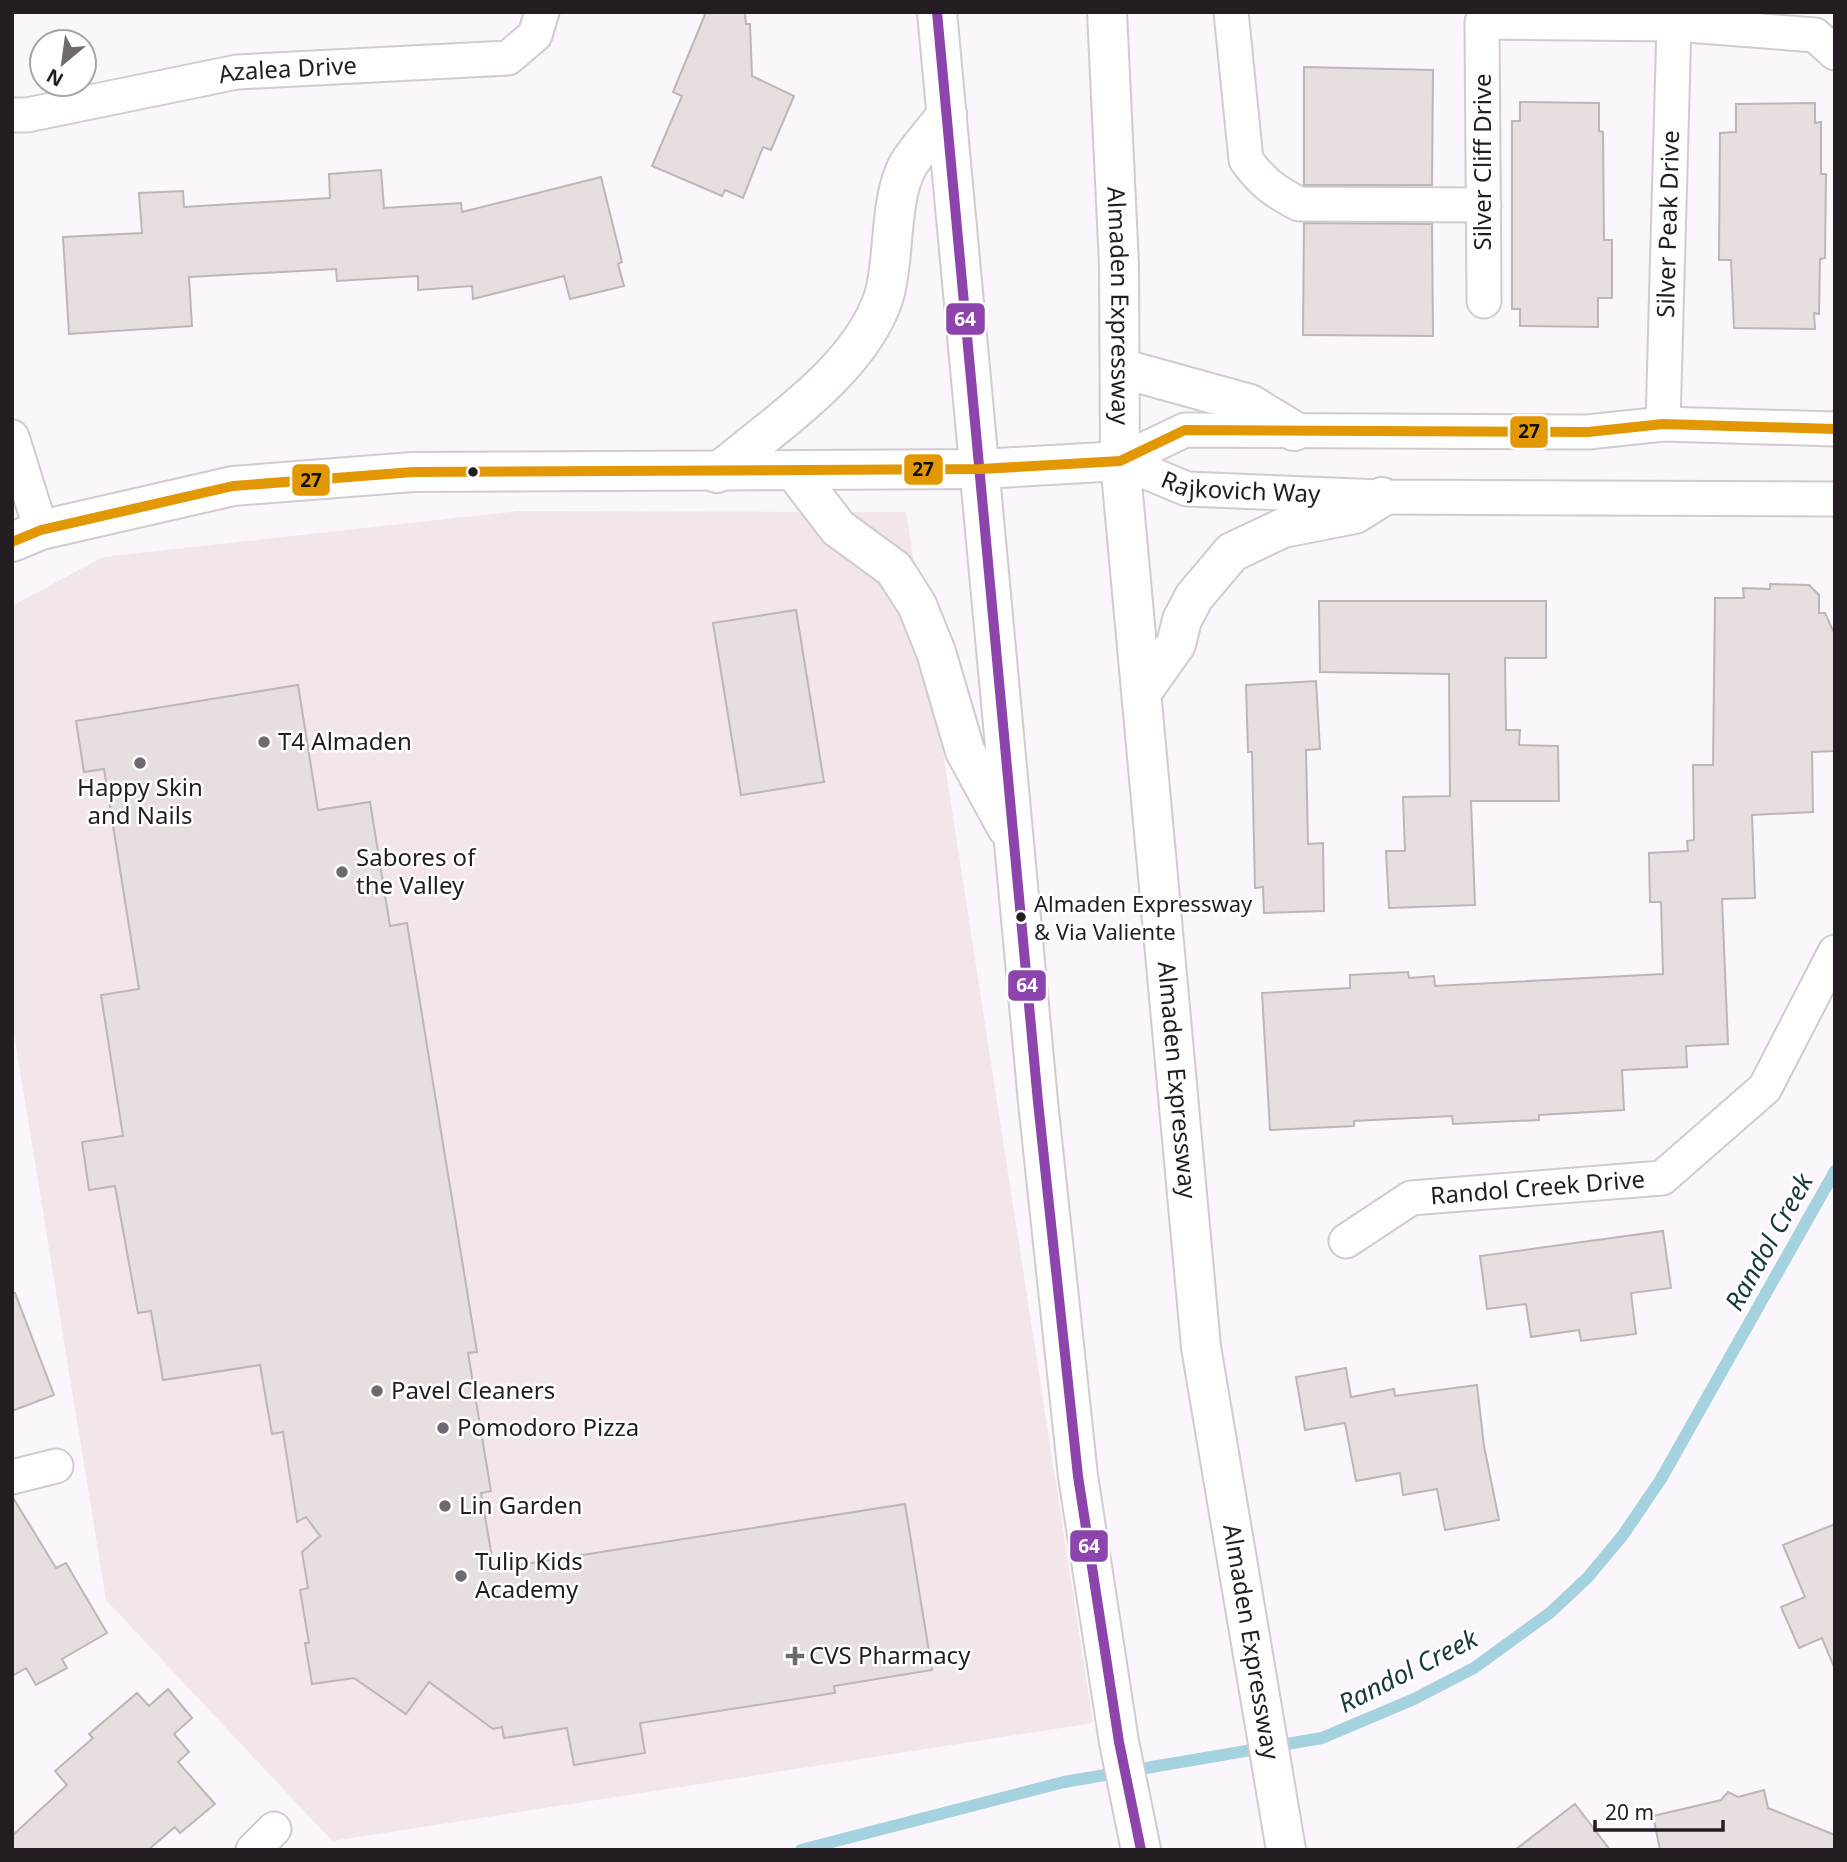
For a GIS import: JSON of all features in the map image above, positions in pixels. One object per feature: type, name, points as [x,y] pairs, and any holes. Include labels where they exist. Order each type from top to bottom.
[{"type":"main road","points":[[937,12],[1014,843],[1078,1476],[1119,1742],[1138,1835]]},
{"type":"main road","name":"Almaden Expressway","points":[[1107,12],[1119,265],[1120,461],[1202,1347],[1286,1850]]},
{"type":"main road","points":[[718,473],[824,383],[845,362],[861,339],[884,296],[896,210],[907,167],[947,114]]},
{"type":"main road","points":[[1120,368],[1250,404],[1294,431]]},
{"type":"main road","points":[[27,536],[233,486],[413,472],[981,470],[1120,461]]},
{"type":"main road","points":[[795,472],[838,528],[894,569],[917,605],[936,652],[965,751],[1014,843]]},
{"type":"main road","points":[[1142,692],[1177,644],[1182,620],[1195,597],[1232,552],[1283,528],[1354,514],[1382,497]]},
{"type":"street","name":"Azalea Drive","points":[[12,115],[27,115],[237,72],[508,58],[535,36],[542,12]]},
{"type":"street","points":[[1231,12],[1246,160],[1259,179],[1276,192],[1299,204],[1484,205]]},
{"type":"street","name":"Silver Cliff Drive","points":[[1484,301],[1482,22],[1674,24]]},
{"type":"street","points":[[1674,24],[1815,35],[1835,53]]},
{"type":"street","name":"Silver Peak Drive","points":[[1663,424],[1674,24]]},
{"type":"street","name":"Rajkovich Way","points":[[1120,461],[1185,430],[1588,432],[1663,424],[1835,429]]},
{"type":"street","points":[[12,437],[27,536]]},
{"type":"street","name":"Rajkovich Way","points":[[1120,461],[1187,489],[1382,497],[1835,499]]},
{"type":"street","name":"Randol Creek Drive","points":[[1346,1241],[1412,1198],[1662,1178],[1765,1088],[1835,952]]},
{"type":"street","points":[[12,1477],[56,1466]]},
{"type":"shaded area","points":[[518,511],[906,512],[1093,1723],[332,1841],[106,1600],[12,1021],[12,606],[103,557]]},
{"type":"building","points":[[706,12],[745,12],[746,24],[750,24],[752,76],[794,96],[771,150],[763,147],[743,198],[725,190],[722,196],[652,166],[682,96],[673,92]]},
{"type":"building","points":[[1304,67],[1433,70],[1432,185],[1304,185]]},
{"type":"building","points":[[1520,102],[1599,103],[1599,131],[1603,132],[1604,240],[1612,240],[1612,298],[1598,298],[1598,327],[1520,326],[1520,309],[1512,309],[1512,121],[1520,121]]},
{"type":"building","points":[[1815,103],[1815,123],[1821,122],[1821,174],[1826,174],[1825,258],[1820,259],[1819,314],[1814,313],[1815,329],[1734,328],[1731,260],[1719,260],[1720,133],[1736,132],[1736,104]]},
{"type":"building","points":[[381,170],[384,208],[461,203],[462,212],[601,177],[622,262],[618,264],[624,286],[570,299],[564,276],[473,299],[472,286],[418,290],[418,276],[337,281],[336,269],[189,277],[192,326],[69,334],[63,237],[142,233],[139,193],[183,191],[184,207],[330,198],[329,174]]},
{"type":"building","points":[[1304,223],[1432,224],[1433,336],[1303,335]]},
{"type":"building","points":[[1770,584],[1809,585],[1819,595],[1819,613],[1825,613],[1835,635],[1835,751],[1812,752],[1813,812],[1752,815],[1755,898],[1722,899],[1728,1044],[1686,1046],[1687,1067],[1622,1070],[1624,1110],[1539,1115],[1539,1120],[1453,1124],[1452,1116],[1354,1121],[1354,1126],[1270,1130],[1262,993],[1350,988],[1350,975],[1408,972],[1409,978],[1434,976],[1435,986],[1663,974],[1661,902],[1650,902],[1649,853],[1688,851],[1687,841],[1694,840],[1693,765],[1713,765],[1715,598],[1744,598],[1743,588],[1770,589]]},
{"type":"building","points":[[1319,601],[1546,601],[1546,658],[1505,658],[1506,730],[1520,730],[1519,745],[1558,746],[1559,801],[1471,801],[1475,905],[1389,908],[1386,851],[1405,851],[1403,797],[1450,796],[1449,674],[1320,672]]},
{"type":"building","points":[[796,610],[824,782],[741,795],[713,623]]},
{"type":"building","points":[[1316,681],[1320,749],[1306,750],[1308,844],[1323,843],[1324,911],[1264,913],[1263,887],[1255,888],[1252,752],[1248,752],[1246,685]]},
{"type":"building","points":[[298,685],[318,810],[370,802],[390,926],[407,923],[477,1352],[468,1353],[491,1491],[481,1493],[494,1569],[905,1504],[932,1670],[834,1686],[835,1693],[640,1723],[645,1753],[574,1765],[567,1728],[504,1738],[502,1727],[493,1729],[429,1682],[406,1714],[354,1678],[312,1684],[305,1643],[309,1643],[300,1590],[308,1588],[302,1552],[320,1536],[306,1517],[297,1522],[283,1432],[272,1434],[260,1365],[163,1380],[151,1311],[138,1313],[115,1186],[89,1190],[82,1142],[123,1136],[101,995],[139,989],[104,769],[84,772],[76,721]]},
{"type":"building","points":[[1663,1231],[1671,1288],[1631,1293],[1636,1334],[1581,1341],[1579,1330],[1531,1337],[1526,1304],[1487,1309],[1480,1256]]},
{"type":"building","points":[[12,1293],[15,1293],[54,1395],[12,1411]]},
{"type":"building","points":[[1346,1368],[1351,1397],[1394,1389],[1395,1396],[1477,1385],[1484,1446],[1499,1520],[1445,1530],[1437,1489],[1403,1495],[1400,1473],[1356,1481],[1345,1423],[1305,1430],[1296,1377]]},
{"type":"building","points":[[12,1496],[56,1568],[66,1563],[107,1633],[62,1659],[67,1668],[36,1685],[26,1668],[12,1676]]},
{"type":"building","points":[[1835,1524],[1834,1667],[1822,1638],[1799,1648],[1781,1607],[1805,1597],[1783,1545]]},
{"type":"building","points":[[168,1689],[192,1718],[174,1734],[189,1752],[178,1762],[215,1804],[180,1833],[175,1827],[148,1850],[12,1850],[12,1836],[67,1785],[55,1771],[93,1738],[89,1734],[137,1693],[149,1706]]},
{"type":"building","points":[[1764,1790],[1768,1808],[1835,1835],[1835,1850],[1660,1850],[1653,1816],[1721,1800],[1728,1792],[1738,1797]]},
{"type":"building","points":[[1575,1804],[1610,1850],[1515,1850]]},
{"type":"waterway","name":"Randol Creek","points":[[801,1850],[1064,1782],[1322,1738],[1414,1699],[1474,1668],[1551,1612],[1588,1577],[1623,1535],[1661,1479],[1835,1171]]},
{"type":"transit line","name":"64","points":[[937,12],[1038,1102],[1078,1476],[1119,1742],[1141,1850]]},
{"type":"transit line","name":"27","points":[[12,542],[41,530],[233,486],[413,472],[981,469],[1120,461],[1185,430],[1588,432],[1663,424],[1835,429]]},
{"type":"place","name":"T4 Almaden","points":[[264,742]]},
{"type":"place","name":"Happy Skin and Nails","points":[[140,763]]},
{"type":"place","name":"Sabores of the Valley","points":[[342,872]]},
{"type":"place","name":"Almaden Expressway & Via Valiente","points":[[1021,917]]},
{"type":"place","name":"Pavel Cleaners","points":[[377,1391]]},
{"type":"place","name":"Pomodoro Pizza","points":[[443,1428]]},
{"type":"place","name":"Lin Garden","points":[[445,1506]]},
{"type":"place","name":"Tulip Kids Academy","points":[[461,1576]]},
{"type":"place","name":"CVS Pharmacy","points":[[795,1656]]}]
